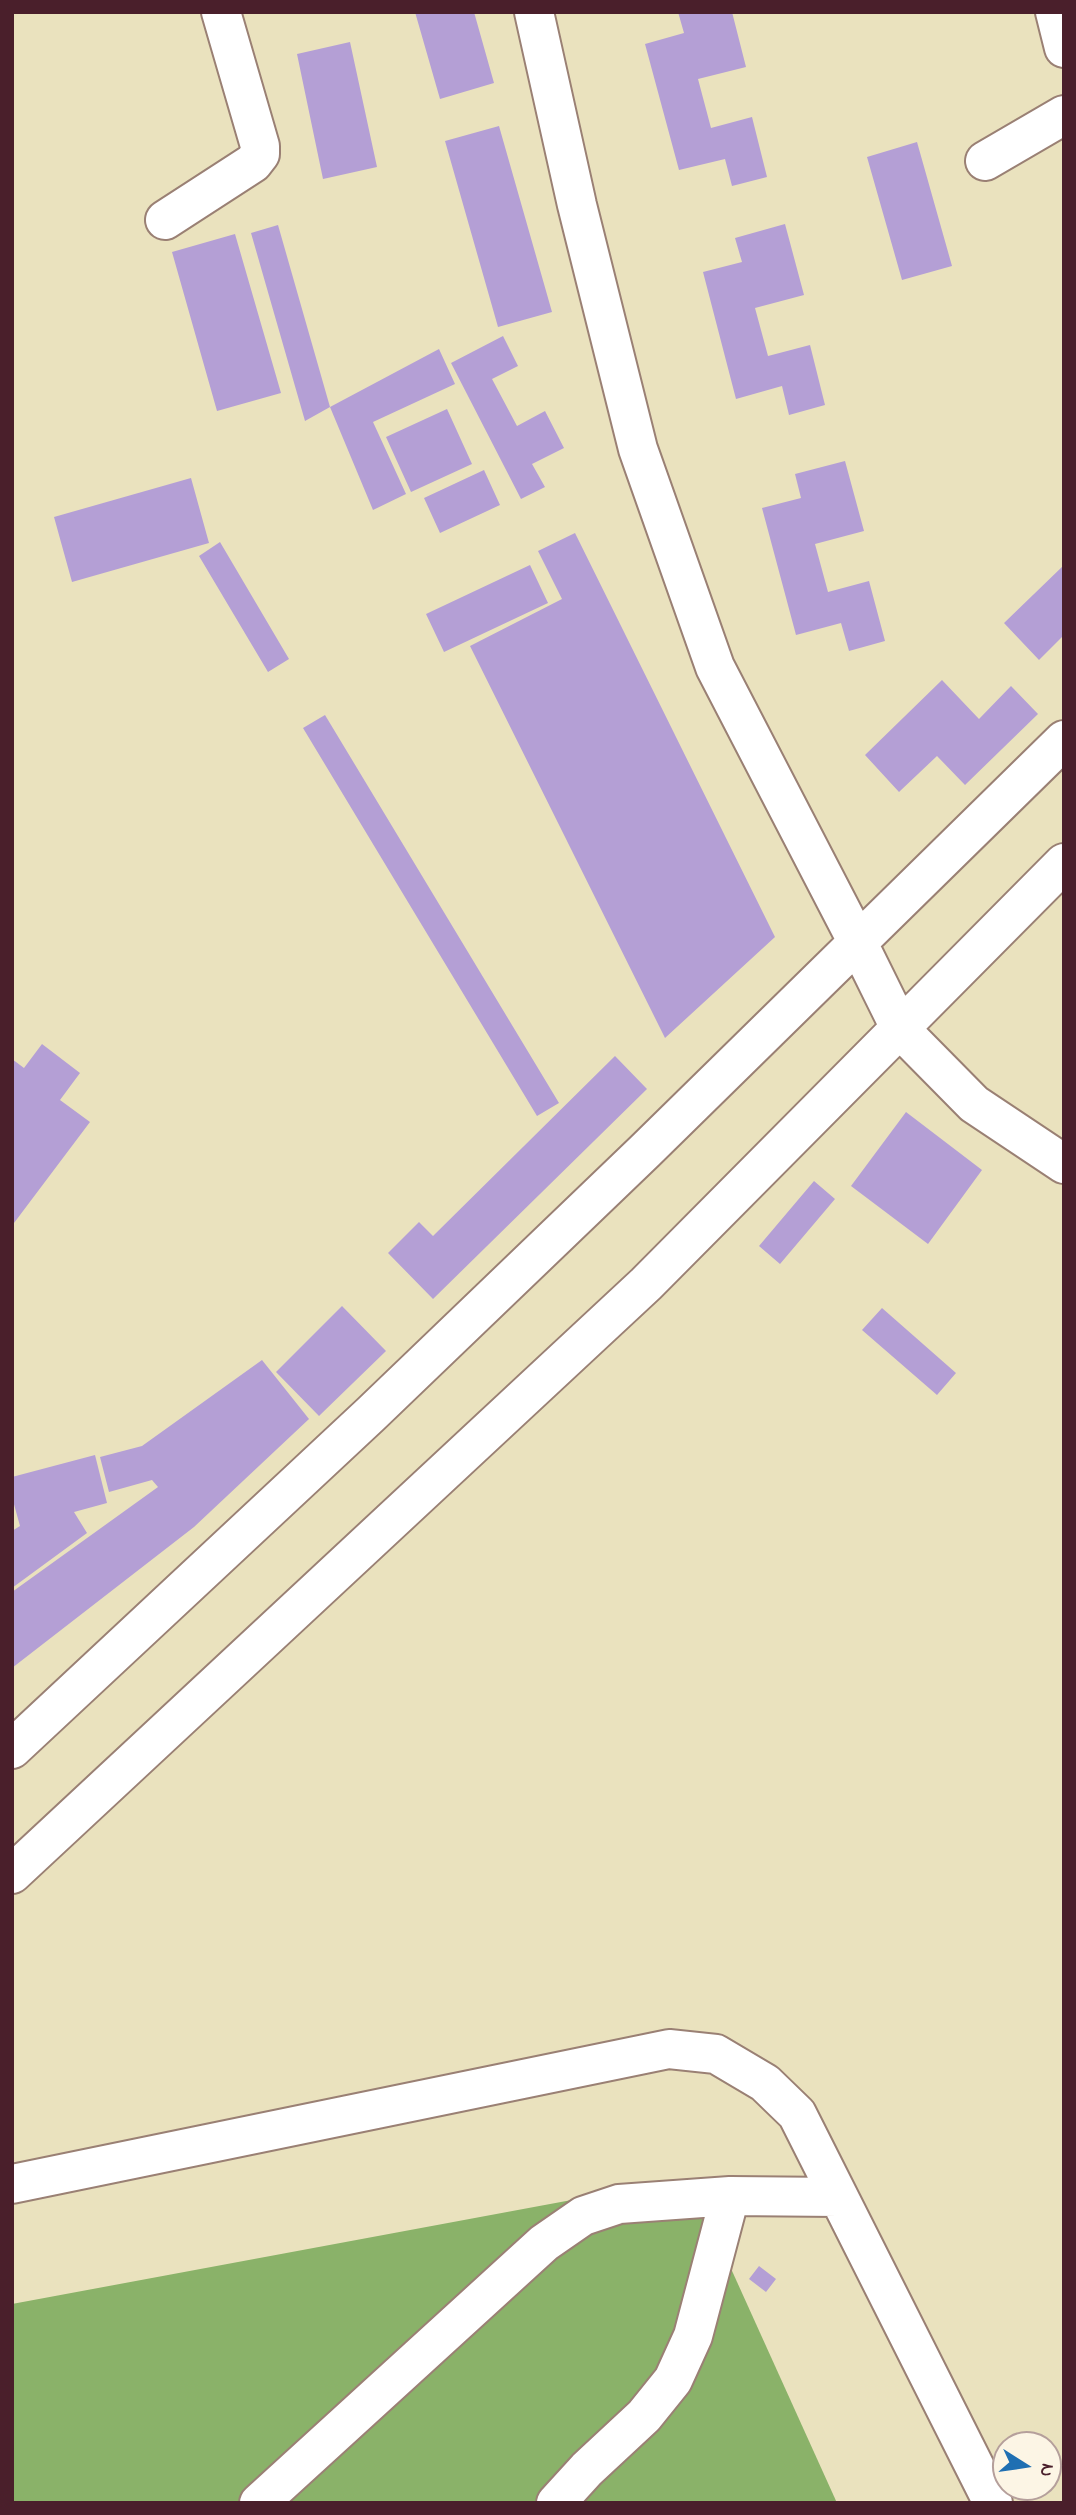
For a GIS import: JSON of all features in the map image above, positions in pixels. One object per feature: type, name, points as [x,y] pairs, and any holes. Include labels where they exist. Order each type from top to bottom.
[{"type":"street","points":[[165,220],[253,163],[260,154],[260,146],[221,12]]},
{"type":"street","points":[[534,12],[577,205],[638,449],[715,667],[859,943],[901,1030],[974,1104],[1064,1164]]},
{"type":"street","points":[[1055,12],[1064,48]]},
{"type":"street","points":[[985,162],[1064,115]]},
{"type":"street","points":[[12,1749],[381,1404],[645,1151],[1064,740]]},
{"type":"street","points":[[12,1874],[646,1284],[1064,863]]},
{"type":"street","points":[[12,2184],[669,2049],[716,2054],[765,2082],[797,2114],[993,2503]]},
{"type":"street","points":[[259,2503],[544,2243],[583,2216],[619,2204],[730,2196],[838,2197]]},
{"type":"street","points":[[556,2503],[644,2416],[673,2380],[693,2336],[730,2196]]},
{"type":"green space","points":[[690,2178],[837,2503],[12,2503],[12,2304]]},
{"type":"building","points":[[415,12],[474,12],[494,83],[440,99]]},
{"type":"building","points":[[678,12],[732,12],[746,67],[698,79],[711,128],[752,117],[767,177],[732,186],[725,159],[679,170],[645,44],[684,33]]},
{"type":"building","points":[[350,42],[377,167],[323,179],[297,54]]},
{"type":"building","points":[[499,126],[552,312],[498,327],[445,141]]},
{"type":"building","points":[[917,142],[952,266],[902,280],[867,157]]},
{"type":"building","points":[[785,224],[804,295],[755,308],[768,356],[810,345],[825,405],[789,415],[782,386],[736,399],[703,272],[742,262],[735,238]]},
{"type":"building","points":[[278,225],[330,407],[305,421],[251,233]]},
{"type":"building","points":[[235,234],[281,393],[217,411],[172,252]]},
{"type":"building","points":[[503,336],[518,366],[492,379],[517,426],[545,411],[564,448],[532,464],[545,487],[521,499],[451,363]]},
{"type":"building","points":[[439,349],[455,384],[373,422],[406,494],[373,510],[330,407]]},
{"type":"building","points":[[447,409],[472,464],[411,492],[386,437]]},
{"type":"building","points":[[845,461],[864,531],[815,544],[828,592],[869,581],[885,641],[849,651],[841,623],[796,635],[762,508],[801,498],[795,474]]},
{"type":"building","points":[[484,470],[500,505],[440,533],[424,498]]},
{"type":"building","points":[[191,478],[209,543],[72,582],[54,517]]},
{"type":"building","points":[[575,533],[775,937],[665,1038],[470,646],[562,599],[538,551]]},
{"type":"building","points":[[220,542],[289,659],[268,672],[199,556]]},
{"type":"building","points":[[530,565],[548,603],[444,652],[426,614]]},
{"type":"building","points":[[1064,565],[1064,635],[1039,660],[1004,623]]},
{"type":"building","points":[[942,680],[979,719],[1011,686],[1038,714],[965,785],[937,756],[899,792],[865,755]]},
{"type":"building","points":[[325,715],[559,1103],[537,1116],[303,728]]},
{"type":"building","points":[[42,1044],[80,1073],[60,1100],[90,1122],[14,1223],[12,1059],[24,1068]]},
{"type":"building","points":[[615,1056],[647,1089],[433,1299],[388,1253],[419,1222],[433,1236]]},
{"type":"building","points":[[906,1112],[982,1170],[928,1244],[851,1186]]},
{"type":"building","points":[[814,1181],[835,1199],[780,1264],[759,1246]]},
{"type":"building","points":[[342,1306],[386,1351],[319,1416],[276,1372]]},
{"type":"building","points":[[882,1308],[956,1373],[937,1395],[862,1330]]},
{"type":"building","points":[[262,1360],[309,1419],[194,1527],[12,1668],[12,1592],[158,1487],[152,1480],[109,1492],[100,1457],[142,1446]]},
{"type":"building","points":[[95,1455],[107,1503],[74,1512],[87,1533],[12,1588],[12,1531],[20,1526],[12,1497],[12,1477]]},
{"type":"building","points":[[759,2266],[776,2279],[766,2292],[749,2279]]}]
